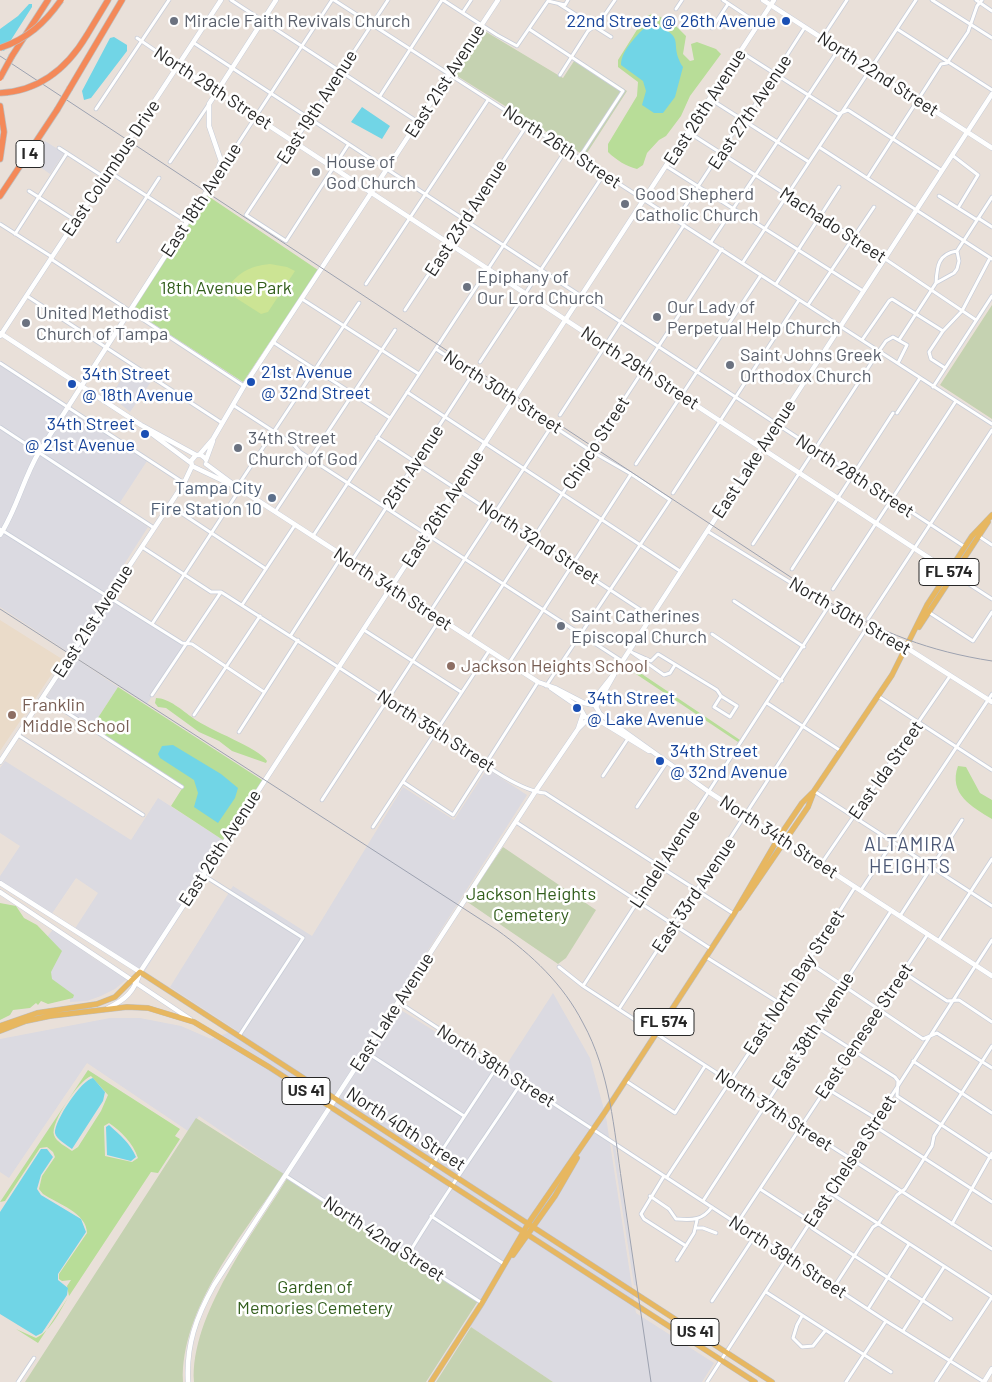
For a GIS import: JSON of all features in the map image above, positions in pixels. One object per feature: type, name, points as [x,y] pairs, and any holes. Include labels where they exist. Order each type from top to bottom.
[{"type":"highway","points":[[0,78],[48,0]]},
{"type":"highway","points":[[0,48],[18,42],[40,27],[61,0]]},
{"type":"highway","points":[[0,93],[26,88],[51,76],[70,60],[108,0]]},
{"type":"highway","name":"I 4","points":[[0,196],[57,110],[122,0]]},
{"type":"highway","points":[[0,106],[4,132],[0,159]]},
{"type":"main road","name":"FL 574","points":[[914,634],[980,537],[992,515]]},
{"type":"main road","name":"FL 574","points":[[431,1382],[482,1303],[528,1224],[584,1144],[712,949],[779,837],[802,803],[814,791],[878,696],[914,634],[927,605],[949,571],[965,547],[992,515]]},
{"type":"main road","name":"FL 574","points":[[734,914],[759,881],[808,807],[814,791]]},
{"type":"main road","points":[[0,1026],[37,1013],[97,1004],[115,997],[134,983],[140,972]]},
{"type":"main road","name":"North 40th Street","points":[[140,972],[772,1382]]},
{"type":"main road","name":"US 41","points":[[0,1031],[37,1019],[104,1009],[148,1008],[194,1022]]},
{"type":"main road","name":"North 40th Street","points":[[194,1022],[454,1186],[755,1382]]},
{"type":"main road","name":"FL 574","points":[[505,1265],[534,1228],[584,1144]]},
{"type":"street","points":[[96,109],[169,0]]},
{"type":"street","name":"East Columbus Drive","points":[[1,334],[221,0]]},
{"type":"street","points":[[231,0],[418,122]]},
{"type":"street","points":[[170,162],[276,0]]},
{"type":"street","name":"North 26th Street","points":[[333,0],[992,424]]},
{"type":"street","name":"East 18th Avenue","points":[[39,452],[104,347],[187,222],[218,170],[222,168],[333,0]]},
{"type":"street","name":"East 19th Avenue","points":[[334,166],[286,241],[246,215],[388,0]]},
{"type":"street","points":[[380,96],[442,0],[517,46],[548,1],[565,5],[568,0]]},
{"type":"street","points":[[463,12],[471,0]]},
{"type":"street","name":"East 21st Avenue","points":[[0,762],[169,505],[185,482],[206,461],[213,439],[244,386],[498,0]]},
{"type":"street","points":[[552,0],[611,37]]},
{"type":"street","points":[[560,75],[588,31],[600,23],[615,0]]},
{"type":"street","points":[[676,9],[682,0]]},
{"type":"street","points":[[723,0],[760,24]]},
{"type":"street","name":"North 22nd Street","points":[[762,0],[992,148]]},
{"type":"street","name":"East 26th Avenue","points":[[140,972],[202,874],[427,535],[774,0]]},
{"type":"street","points":[[822,38],[846,0]]},
{"type":"street","points":[[742,262],[916,0]]},
{"type":"street","points":[[932,0],[992,38]]},
{"type":"street","points":[[976,0],[981,1],[992,11]]},
{"type":"street","points":[[948,63],[970,25],[981,1]]},
{"type":"street","points":[[712,28],[728,4]]},
{"type":"street","name":"East 27th Avenue","points":[[676,220],[700,187],[739,124],[744,122],[806,27]]},
{"type":"street","points":[[529,29],[623,91],[579,158]]},
{"type":"street","points":[[897,29],[992,92]]},
{"type":"street","name":"North 29th Street","points":[[137,38],[992,599]]},
{"type":"street","name":"North 28th Street","points":[[194,43],[425,196],[965,547]]},
{"type":"street","points":[[711,242],[754,174],[839,48]]},
{"type":"street","points":[[741,52],[838,114],[848,110],[942,170]]},
{"type":"street","points":[[868,177],[942,64],[948,63]]},
{"type":"street","name":"East Lake Avenue","points":[[188,1382],[187,1365],[197,1316],[214,1285],[535,792],[578,729],[591,718],[597,709],[614,674],[650,616],[992,92]]},
{"type":"street","points":[[366,284],[488,100]]},
{"type":"street","points":[[710,100],[809,162]]},
{"type":"street","points":[[209,104],[209,126],[220,153],[218,170]]},
{"type":"street","name":"East 23rd Avenue","points":[[405,310],[527,125]]},
{"type":"street","name":"Machado Street","points":[[688,132],[854,238],[976,320]]},
{"type":"street","points":[[334,166],[348,144]]},
{"type":"street","points":[[819,147],[991,258],[962,310],[943,331],[929,355],[945,368]]},
{"type":"street","points":[[59,148],[104,177]]},
{"type":"street","points":[[313,536],[566,150]]},
{"type":"street","points":[[15,234],[67,153]]},
{"type":"street","points":[[951,155],[978,175],[958,208]]},
{"type":"street","points":[[666,166],[863,291]]},
{"type":"street","points":[[108,171],[187,222]]},
{"type":"street","points":[[480,362],[604,174]]},
{"type":"street","points":[[118,241],[159,178]]},
{"type":"street","points":[[776,284],[839,187]]},
{"type":"street","points":[[29,190],[76,221]]},
{"type":"street","points":[[939,196],[992,228]]},
{"type":"street","points":[[899,340],[936,283],[936,268],[940,260],[946,254],[957,251],[992,197]]},
{"type":"street","points":[[808,305],[874,207]]},
{"type":"street","points":[[0,224],[244,386]]},
{"type":"street","points":[[560,415],[622,323],[684,225]]},
{"type":"street","name":"Chipco Street","points":[[468,637],[660,348],[722,249]]},
{"type":"street","points":[[936,283],[954,273],[957,269],[959,261],[957,251]]},
{"type":"street","points":[[636,464],[761,275]]},
{"type":"street","points":[[26,296],[222,423]]},
{"type":"street","points":[[933,386],[992,296]]},
{"type":"street","points":[[302,299],[418,374]]},
{"type":"street","points":[[673,493],[799,300]]},
{"type":"street","points":[[862,340],[890,300],[894,300],[943,331]]},
{"type":"street","points":[[152,624],[274,432],[359,303]]},
{"type":"street","points":[[275,512],[395,330]]},
{"type":"street","points":[[1,334],[141,425],[198,455]]},
{"type":"street","points":[[753,544],[889,338],[893,337],[899,340],[907,347],[898,363]]},
{"type":"street","points":[[273,342],[390,418]]},
{"type":"street","name":"North 30th Street","points":[[436,349],[474,372],[591,451],[670,500],[640,544]]},
{"type":"street","points":[[0,363],[185,482]]},
{"type":"street","name":"25th Avenue","points":[[351,562],[474,372]]},
{"type":"street","points":[[792,569],[853,475],[920,378]]},
{"type":"street","points":[[407,392],[680,571]]},
{"type":"street","points":[[833,589],[956,401]]},
{"type":"street","points":[[233,405],[427,535],[622,661]]},
{"type":"street","points":[[430,612],[553,424]]},
{"type":"street","points":[[141,425],[191,464]]},
{"type":"street","points":[[0,427],[154,528]]},
{"type":"street","points":[[868,619],[992,430]]},
{"type":"street","name":"North 32nd Street","points":[[378,437],[494,514],[611,588],[650,616]]},
{"type":"street","name":"East 21st Avenue","points":[[185,482],[191,464],[213,439]]},
{"type":"street","points":[[39,452],[27,472],[10,518],[1,532],[182,643],[192,644],[264,692]]},
{"type":"street","name":"North 34th Street","points":[[198,455],[239,488],[351,562],[548,687],[591,718],[629,736]]},
{"type":"street","name":"North 34th Street","points":[[191,464],[199,470],[239,488]]},
{"type":"street","points":[[509,663],[630,474]]},
{"type":"street","points":[[169,505],[266,569]]},
{"type":"street","points":[[242,605],[295,525]]},
{"type":"street","name":"North 30th Street","points":[[707,531],[866,630],[906,648],[990,701]]},
{"type":"street","points":[[980,537],[992,545]]},
{"type":"street","points":[[548,687],[579,634],[640,544]]},
{"type":"street","name":"North 35th Street","points":[[142,546],[211,592],[221,592],[291,635],[486,764],[535,792],[545,793],[734,914]]},
{"type":"street","points":[[291,635],[342,556]]},
{"type":"street","points":[[152,696],[221,592]]},
{"type":"street","points":[[734,601],[804,647]]},
{"type":"street","name":"Lindell Avenue","points":[[583,986],[804,647],[828,607]]},
{"type":"street","points":[[930,613],[973,641],[992,612]]},
{"type":"street","points":[[194,715],[260,616]]},
{"type":"street","points":[[322,800],[440,619]]},
{"type":"street","points":[[364,630],[461,692]]},
{"type":"street","name":"East 33rd Avenue","points":[[618,1009],[698,890],[866,630]]},
{"type":"street","points":[[712,634],[782,681]]},
{"type":"street","points":[[239,732],[298,640]]},
{"type":"street","points":[[373,827],[489,650]]},
{"type":"street","points":[[630,651],[664,675],[670,673],[674,665]]},
{"type":"street","points":[[630,651],[651,661],[658,654],[717,690],[722,696],[737,706],[730,717],[714,707],[722,696]]},
{"type":"street","name":"East Lake Avenue","points":[[578,729],[582,712],[614,674]]},
{"type":"street","name":"East Ida Street","points":[[822,864],[882,772],[890,768],[950,676]]},
{"type":"street","points":[[403,782],[453,816],[538,682]]},
{"type":"street","name":"North 34th Street","points":[[548,687],[555,688],[597,709],[629,736],[709,792],[992,976]]},
{"type":"street","points":[[861,890],[956,747],[990,701],[992,694]]},
{"type":"street","points":[[42,696],[182,787]]},
{"type":"street","points":[[878,696],[992,770]]},
{"type":"street","points":[[767,702],[841,751]]},
{"type":"street","points":[[18,736],[143,815]]},
{"type":"street","points":[[603,776],[629,736]]},
{"type":"street","points":[[637,807],[667,762]]},
{"type":"street","points":[[814,791],[992,906]]},
{"type":"street","points":[[900,916],[962,820]]},
{"type":"street","points":[[516,822],[712,949]]},
{"type":"street","points":[[938,940],[992,859]]},
{"type":"street","points":[[202,874],[303,938],[239,1036]]},
{"type":"street","name":"North 40th Street","points":[[0,883],[140,972]]},
{"type":"street","name":"East North Bay Street","points":[[686,1246],[644,1219],[641,1210],[781,1004],[856,887]]},
{"type":"street","name":"North 40th Street","points":[[0,892],[194,1022]]},
{"type":"street","name":"East 38th Avenue","points":[[703,1201],[891,910]]},
{"type":"street","points":[[61,934],[66,926]]},
{"type":"street","name":"East Genesee Street","points":[[712,1301],[754,1237],[738,1222],[928,934]]},
{"type":"street","name":"East Chelsea Street","points":[[707,1382],[992,940]]},
{"type":"street","points":[[706,957],[781,1004]]},
{"type":"street","points":[[808,962],[923,1039],[930,1034],[937,1033],[992,1068]]},
{"type":"street","name":"North 37th Street","points":[[559,967],[583,986],[705,1066],[992,1249]]},
{"type":"street","points":[[903,972],[947,1001],[959,1000],[992,1022]]},
{"type":"street","points":[[104,1009],[120,1002],[134,983]]},
{"type":"street","name":"North 38th Street","points":[[398,1002],[594,1129]]},
{"type":"street","points":[[815,1026],[895,1077],[898,1081],[896,1088],[897,1096],[991,1156],[952,1224]]},
{"type":"street","points":[[834,1287],[873,1227],[878,1224],[897,1195],[902,1192],[992,1046]]},
{"type":"street","points":[[366,1052],[464,1116]]},
{"type":"street","points":[[268,1067],[274,1059]]},
{"type":"street","points":[[913,1061],[992,1113]]},
{"type":"street","points":[[626,1080],[675,1113],[705,1066]]},
{"type":"street","points":[[428,1170],[497,1067]]},
{"type":"street","points":[[408,1255],[521,1083]]},
{"type":"street","points":[[826,1088],[872,1116],[876,1128],[992,1202]]},
{"type":"street","name":"North 39th Street","points":[[594,1129],[886,1321],[984,1382]]},
{"type":"street","points":[[380,1139],[385,1131]]},
{"type":"street","name":"North 42nd Street","points":[[286,1176],[482,1303]]},
{"type":"street","points":[[760,1189],[805,1218],[809,1225],[854,1256],[951,1319]]},
{"type":"street","points":[[829,1192],[992,1297],[936,1382]]},
{"type":"street","points":[[650,1196],[669,1210],[676,1219],[697,1220],[706,1215],[712,1207]]},
{"type":"street","points":[[432,1216],[505,1265]]},
{"type":"street","points":[[677,1260],[697,1228],[697,1220]]},
{"type":"street","points":[[697,1228],[703,1228],[716,1233]]},
{"type":"street","points":[[868,1309],[909,1244]]},
{"type":"street","points":[[903,1331],[944,1267]]},
{"type":"street","points":[[592,1276],[596,1268]]},
{"type":"street","points":[[766,1292],[892,1372]]},
{"type":"street","points":[[660,1320],[665,1312]]},
{"type":"street","points":[[802,1316],[796,1325],[793,1338],[802,1347],[813,1346],[825,1331]]},
{"type":"street","points":[[846,1382],[886,1321]]},
{"type":"street","points":[[18,1382],[34,1358]]},
{"type":"street","points":[[984,1382],[992,1369]]},
{"type":"shaded area","points":[[45,141],[64,153],[50,174],[32,161]]},
{"type":"shaded area","points":[[0,365],[147,461],[117,507],[148,527],[102,599],[108,602],[109,600],[184,646],[147,704],[0,607]]},
{"type":"shaded area","points":[[130,365],[153,379],[130,412],[111,396]]},
{"type":"shaded area","name":"Franklin Middle School","points":[[0,620],[62,659],[0,751]]},
{"type":"shaded area","points":[[72,656],[118,687],[92,727],[46,698]]},
{"type":"shaded area","points":[[5,761],[131,840],[158,798],[226,842],[143,974],[74,930],[98,893],[76,878],[51,915],[0,882],[0,876],[20,846],[0,833],[0,768]]},
{"type":"shaded area","points":[[487,769],[527,795],[393,1005],[501,1073],[553,993],[590,1058],[606,1117],[636,1313],[714,1363],[702,1382],[553,1382],[468,1325],[482,1304],[288,1177],[199,1116],[188,1131],[87,1063],[9,1178],[0,1172],[0,1039],[110,1018],[140,1018],[181,1026],[211,1039],[236,1030],[170,987],[233,886],[312,936],[403,787],[454,820]]},
{"type":"shaded area","points":[[54,928],[93,958],[127,979],[115,989],[101,996],[87,1001],[70,1002],[70,996],[44,972],[44,941]]},
{"type":"shaded area","points":[[612,1143],[615,1145],[637,1286],[634,1285]]},
{"type":"green space","points":[[652,14],[671,21],[686,36],[683,54],[690,61],[694,60],[691,44],[697,42],[716,49],[721,54],[690,96],[681,116],[666,136],[659,140],[647,153],[643,165],[637,169],[611,155],[608,152],[608,144],[637,96],[638,82],[618,67],[618,60],[645,17]]},
{"type":"green space","points":[[483,30],[563,78],[576,58],[627,91],[585,156],[454,74]]},
{"type":"green space","name":"18th Avenue Park","points":[[208,196],[318,270],[243,382],[132,310]]},
{"type":"green space","points":[[270,264],[287,267],[295,271],[268,312],[261,314],[225,291],[234,279],[244,272]]},
{"type":"green space","points":[[992,305],[992,419],[940,385]]},
{"type":"green space","points":[[624,662],[740,740],[738,742],[624,666],[616,674]]},
{"type":"green space","points":[[118,687],[265,782],[226,842],[171,806],[183,787],[92,727]]},
{"type":"green space","points":[[156,698],[171,702],[201,723],[254,750],[267,761],[266,763],[232,751],[219,741],[199,732],[166,708],[158,707],[155,703]]},
{"type":"green space","points":[[958,766],[966,767],[980,793],[992,800],[992,819],[977,810],[959,792],[956,784]]},
{"type":"green space","name":"Jackson Heights Cemetery","points":[[503,847],[596,910],[566,958],[558,964],[466,901]]},
{"type":"green space","points":[[0,903],[16,906],[24,918],[37,925],[62,951],[51,972],[52,979],[74,995],[73,998],[48,1004],[41,1001],[38,1005],[36,1003],[30,1008],[13,1010],[10,1015],[0,1020]]},
{"type":"green space","points":[[88,1070],[180,1129],[175,1136],[180,1139],[158,1173],[151,1172],[69,1297],[67,1286],[71,1280],[62,1281],[59,1279],[59,1274],[87,1233],[86,1226],[77,1215],[64,1205],[43,1194],[39,1189],[42,1176],[55,1157],[53,1152],[47,1147],[40,1148],[5,1201],[0,1202],[64,1106],[56,1121],[54,1135],[57,1140],[72,1151],[78,1147],[101,1111],[108,1095],[91,1076],[71,1096]],"holes":[[[109,1123],[118,1130],[133,1147],[138,1158],[132,1162],[105,1156],[104,1126]]]},
{"type":"green space","name":"Garden of Memories Cemetery","points":[[196,1118],[284,1174],[217,1272],[203,1299],[192,1327],[185,1354],[183,1382],[25,1382]]},
{"type":"green space","name":"Garden of Memories Cemetery","points":[[288,1177],[478,1301],[426,1382],[194,1382],[195,1356],[202,1330],[213,1302],[242,1249]]},
{"type":"green space","points":[[69,1297],[59,1313],[46,1330]]},
{"type":"green space","points":[[471,1327],[553,1382],[436,1382]]},
{"type":"green space","points":[[16,1329],[36,1338],[46,1330],[38,1343]]},
{"type":"water","points":[[29,4],[32,4],[32,7],[4,51],[0,48],[0,29],[18,16]]},
{"type":"water","points":[[650,22],[674,37],[683,67],[675,97],[663,113],[654,113],[642,105],[646,91],[643,81],[621,65],[624,53],[628,47]]},
{"type":"water","points":[[114,37],[127,45],[127,51],[91,98],[84,100],[82,91],[110,38]]},
{"type":"water","points":[[362,107],[390,126],[382,139],[351,122]]},
{"type":"water","points":[[173,745],[221,774],[238,788],[235,798],[218,823],[194,807],[198,793],[194,780],[160,758],[158,754],[162,746]]},
{"type":"water","points":[[93,1078],[105,1092],[103,1101],[72,1149],[57,1137],[55,1133],[56,1127],[70,1101],[82,1085]]},
{"type":"water","points":[[109,1125],[134,1152],[136,1157],[131,1161],[107,1155],[106,1127]]},
{"type":"water","points":[[41,1149],[47,1149],[53,1157],[41,1175],[37,1189],[41,1195],[81,1219],[86,1232],[58,1274],[58,1280],[68,1288],[67,1295],[42,1333],[36,1336],[0,1314],[0,1212]]},
{"type":"railway","points":[[0,56],[827,601],[867,622],[906,639],[947,652],[992,661]]},
{"type":"railway","points":[[0,609],[497,930],[546,971],[566,996],[583,1023],[592,1042],[605,1081],[610,1101],[651,1382]]},
{"type":"place","name":"Miracle Faith Revivals Church","points":[[174,21]]},
{"type":"place","name":"22nd Street @ 26th Avenue","points":[[786,21]]},
{"type":"place","name":"House of God Church","points":[[316,172]]},
{"type":"place","name":"Good Shepherd Catholic Church","points":[[625,204]]},
{"type":"place","name":"Epiphany of Our Lord Church","points":[[467,287]]},
{"type":"place","name":"Our Lady of Perpetual Help Church","points":[[657,317]]},
{"type":"place","name":"United Methodist Church of Tampa","points":[[26,323]]},
{"type":"place","name":"Saint Johns Greek Orthodox Church","points":[[730,365]]},
{"type":"place","name":"21st Avenue @ 32nd Street","points":[[251,382]]},
{"type":"place","name":"34th Street @ 18th Avenue","points":[[72,384]]},
{"type":"place","name":"34th Street @ 21st Avenue","points":[[145,434]]},
{"type":"place","name":"34th Street Church of God","points":[[238,448]]},
{"type":"place","name":"Tampa City Fire Station 10","points":[[272,498]]},
{"type":"place","name":"Saint Catherines Episcopal Church","points":[[561,626]]},
{"type":"place","name":"Jackson Heights School","points":[[451,666]]},
{"type":"place","name":"34th Street @ Lake Avenue","points":[[577,708]]},
{"type":"place","name":"Franklin Middle School","points":[[12,715]]},
{"type":"place","name":"34th Street @ 32nd Avenue","points":[[660,761]]},
{"type":"district","name":"ALTAMIRA HEIGHTS","points":[[910,856]]}]
